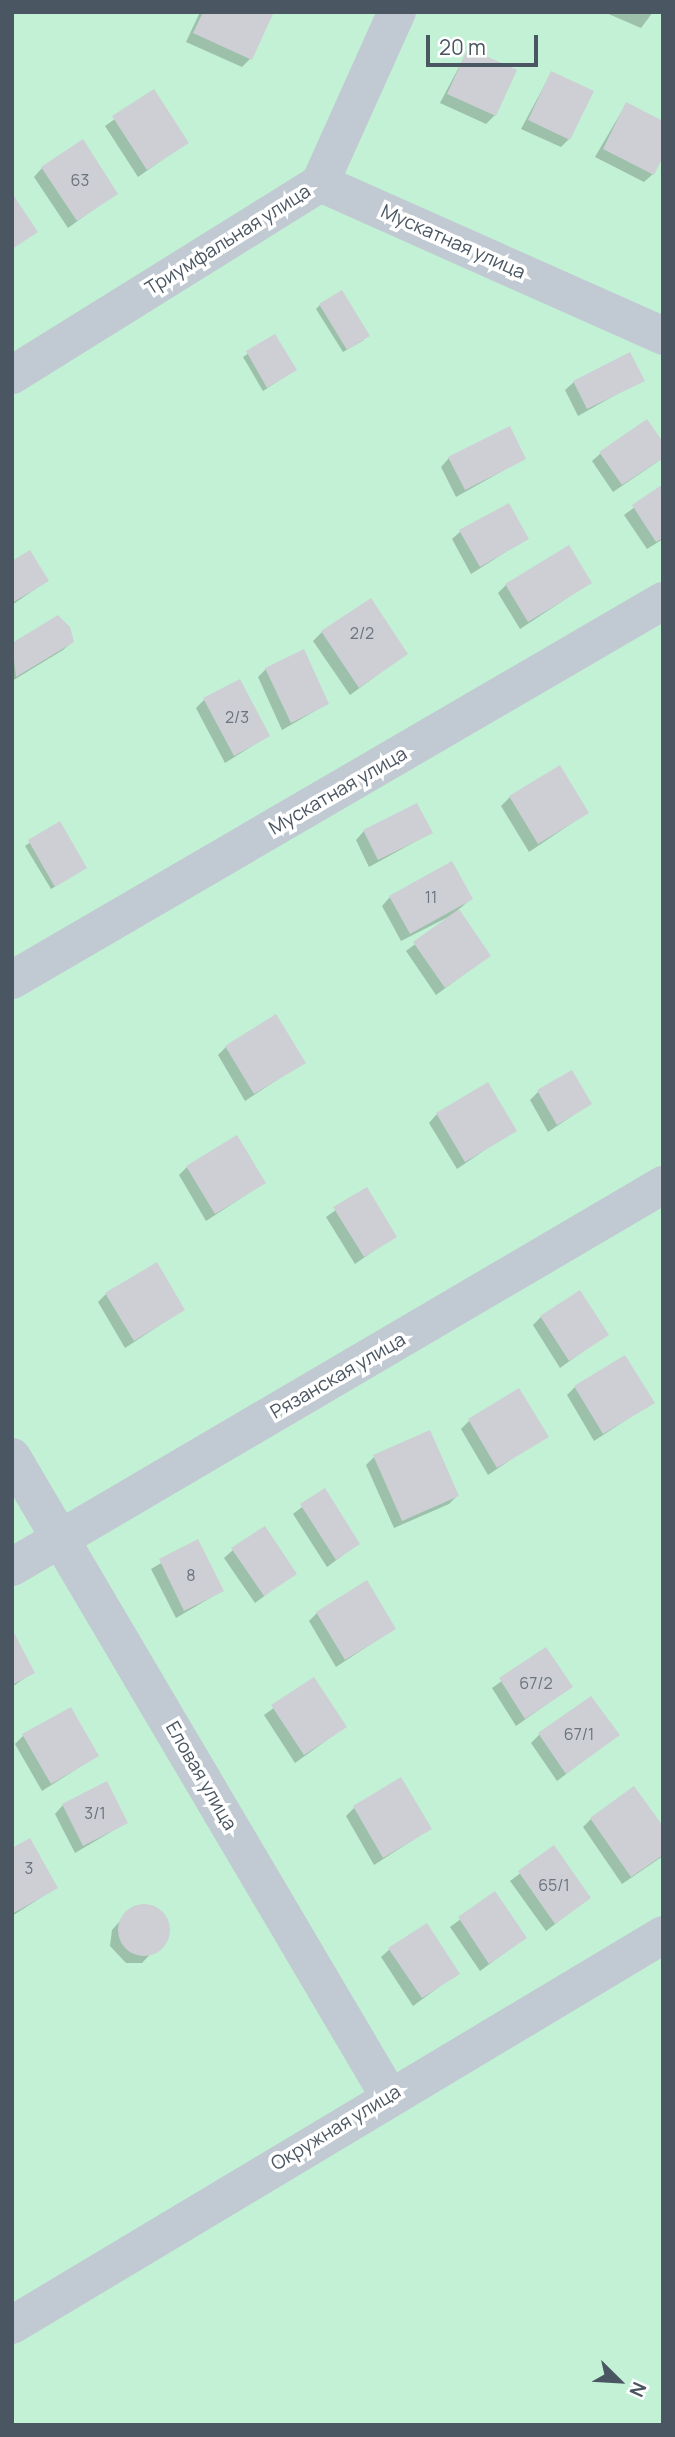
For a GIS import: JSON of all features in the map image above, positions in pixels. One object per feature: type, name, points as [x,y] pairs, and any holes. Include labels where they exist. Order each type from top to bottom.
[{"type":"street","name":"Триумфальная улица","points":[[12,375],[320,183],[397,12]]},
{"type":"street","name":"Мускатная улица","points":[[320,183],[663,336]]},
{"type":"street","name":"Мускатная улица","points":[[12,980],[663,601]]},
{"type":"street","name":"Рязанская улица","points":[[12,1567],[663,1185]]},
{"type":"street","name":"Еловая улица","points":[[12,1457],[389,2096]]},
{"type":"street","name":"Окружная улица","points":[[12,2325],[389,2096],[663,1935]]},
{"type":"green space","points":[[12,12],[663,12],[663,2425],[12,2425]]},
{"type":"building","points":[[203,12],[273,14],[252,60],[193,33]]},
{"type":"building","points":[[468,48],[517,70],[496,116],[447,94]]},
{"type":"building","points":[[551,71],[594,91],[570,140],[528,120]]},
{"type":"building","points":[[154,89],[189,143],[147,170],[112,116]]},
{"type":"building","points":[[626,102],[663,121],[663,157],[654,175],[603,149]]},
{"type":"building","points":[[83,139],[118,194],[77,221],[41,167]]},
{"type":"building","points":[[12,193],[38,232],[12,249]]},
{"type":"building","points":[[342,290],[370,336],[347,350],[319,304]]},
{"type":"building","points":[[275,334],[297,370],[267,388],[246,351]]},
{"type":"building","points":[[630,352],[645,381],[587,409],[573,381]]},
{"type":"building","points":[[647,419],[663,442],[663,458],[622,485],[599,452]]},
{"type":"building","points":[[510,426],[526,459],[465,490],[448,457]]},
{"type":"building","points":[[663,484],[663,538],[656,542],[632,505]]},
{"type":"building","points":[[509,503],[529,539],[480,567],[459,530]]},
{"type":"building","points":[[569,545],[592,583],[528,622],[505,584]]},
{"type":"building","points":[[30,550],[49,581],[12,603],[12,561]]},
{"type":"building","points":[[371,598],[408,654],[359,688],[321,631]]},
{"type":"building","points":[[58,615],[70,627],[74,642],[16,677],[12,643]]},
{"type":"building","points":[[304,649],[329,704],[291,723],[265,668]]},
{"type":"building","points":[[240,679],[270,736],[234,756],[203,698]]},
{"type":"building","points":[[560,765],[589,813],[538,844],[509,796]]},
{"type":"building","points":[[417,803],[433,833],[378,860],[363,830]]},
{"type":"building","points":[[60,821],[87,868],[55,887],[28,840]]},
{"type":"building","points":[[452,861],[473,899],[410,934],[389,896]]},
{"type":"building","points":[[459,909],[491,956],[445,988],[413,942]]},
{"type":"building","points":[[276,1014],[306,1063],[254,1094],[225,1046]]},
{"type":"building","points":[[572,1070],[592,1104],[557,1125],[537,1090]]},
{"type":"building","points":[[488,1082],[517,1131],[465,1162],[436,1113]]},
{"type":"building","points":[[237,1135],[266,1183],[215,1214],[186,1166]]},
{"type":"building","points":[[367,1187],[397,1237],[364,1257],[333,1207]]},
{"type":"building","points":[[157,1262],[185,1310],[134,1341],[105,1293]]},
{"type":"building","points":[[580,1290],[609,1335],[569,1361],[540,1316]]},
{"type":"building","points":[[625,1355],[655,1403],[603,1434],[574,1386]]},
{"type":"building","points":[[519,1388],[549,1437],[497,1468],[468,1419]]},
{"type":"building","points":[[430,1430],[459,1496],[402,1521],[373,1455]]},
{"type":"building","points":[[325,1488],[360,1544],[336,1560],[300,1504]]},
{"type":"building","points":[[265,1526],[297,1574],[264,1596],[231,1548]]},
{"type":"building","points":[[198,1539],[224,1591],[184,1611],[159,1559]]},
{"type":"building","points":[[367,1580],[396,1629],[345,1660],[316,1612]]},
{"type":"building","points":[[12,1629],[35,1673],[12,1685]]},
{"type":"building","points":[[546,1647],[573,1687],[525,1719],[499,1678]]},
{"type":"building","points":[[314,1677],[347,1727],[304,1755],[271,1705]]},
{"type":"building","points":[[591,1696],[620,1735],[566,1774],[538,1733]]},
{"type":"building","points":[[71,1707],[99,1756],[51,1784],[22,1734]]},
{"type":"building","points":[[401,1777],[432,1829],[383,1858],[353,1806]]},
{"type":"building","points":[[107,1781],[128,1823],[83,1846],[62,1804]]},
{"type":"building","points":[[634,1786],[663,1826],[663,1855],[631,1877],[590,1818]]},
{"type":"building","points":[[30,1838],[58,1888],[12,1914],[12,1848]]},
{"type":"building","points":[[554,1845],[591,1898],[555,1924],[518,1871]]},
{"type":"building","points":[[495,1891],[527,1938],[489,1964],[458,1917]]},
{"type":"building","points":[[144,1904],[154,1906],[162,1912],[168,1920],[168,1940],[162,1948],[154,1954],[144,1956],[134,1954],[126,1948],[120,1940],[118,1930],[120,1920],[126,1912],[134,1906]]},
{"type":"building","points":[[427,1923],[460,1974],[422,1998],[388,1948]]}]
